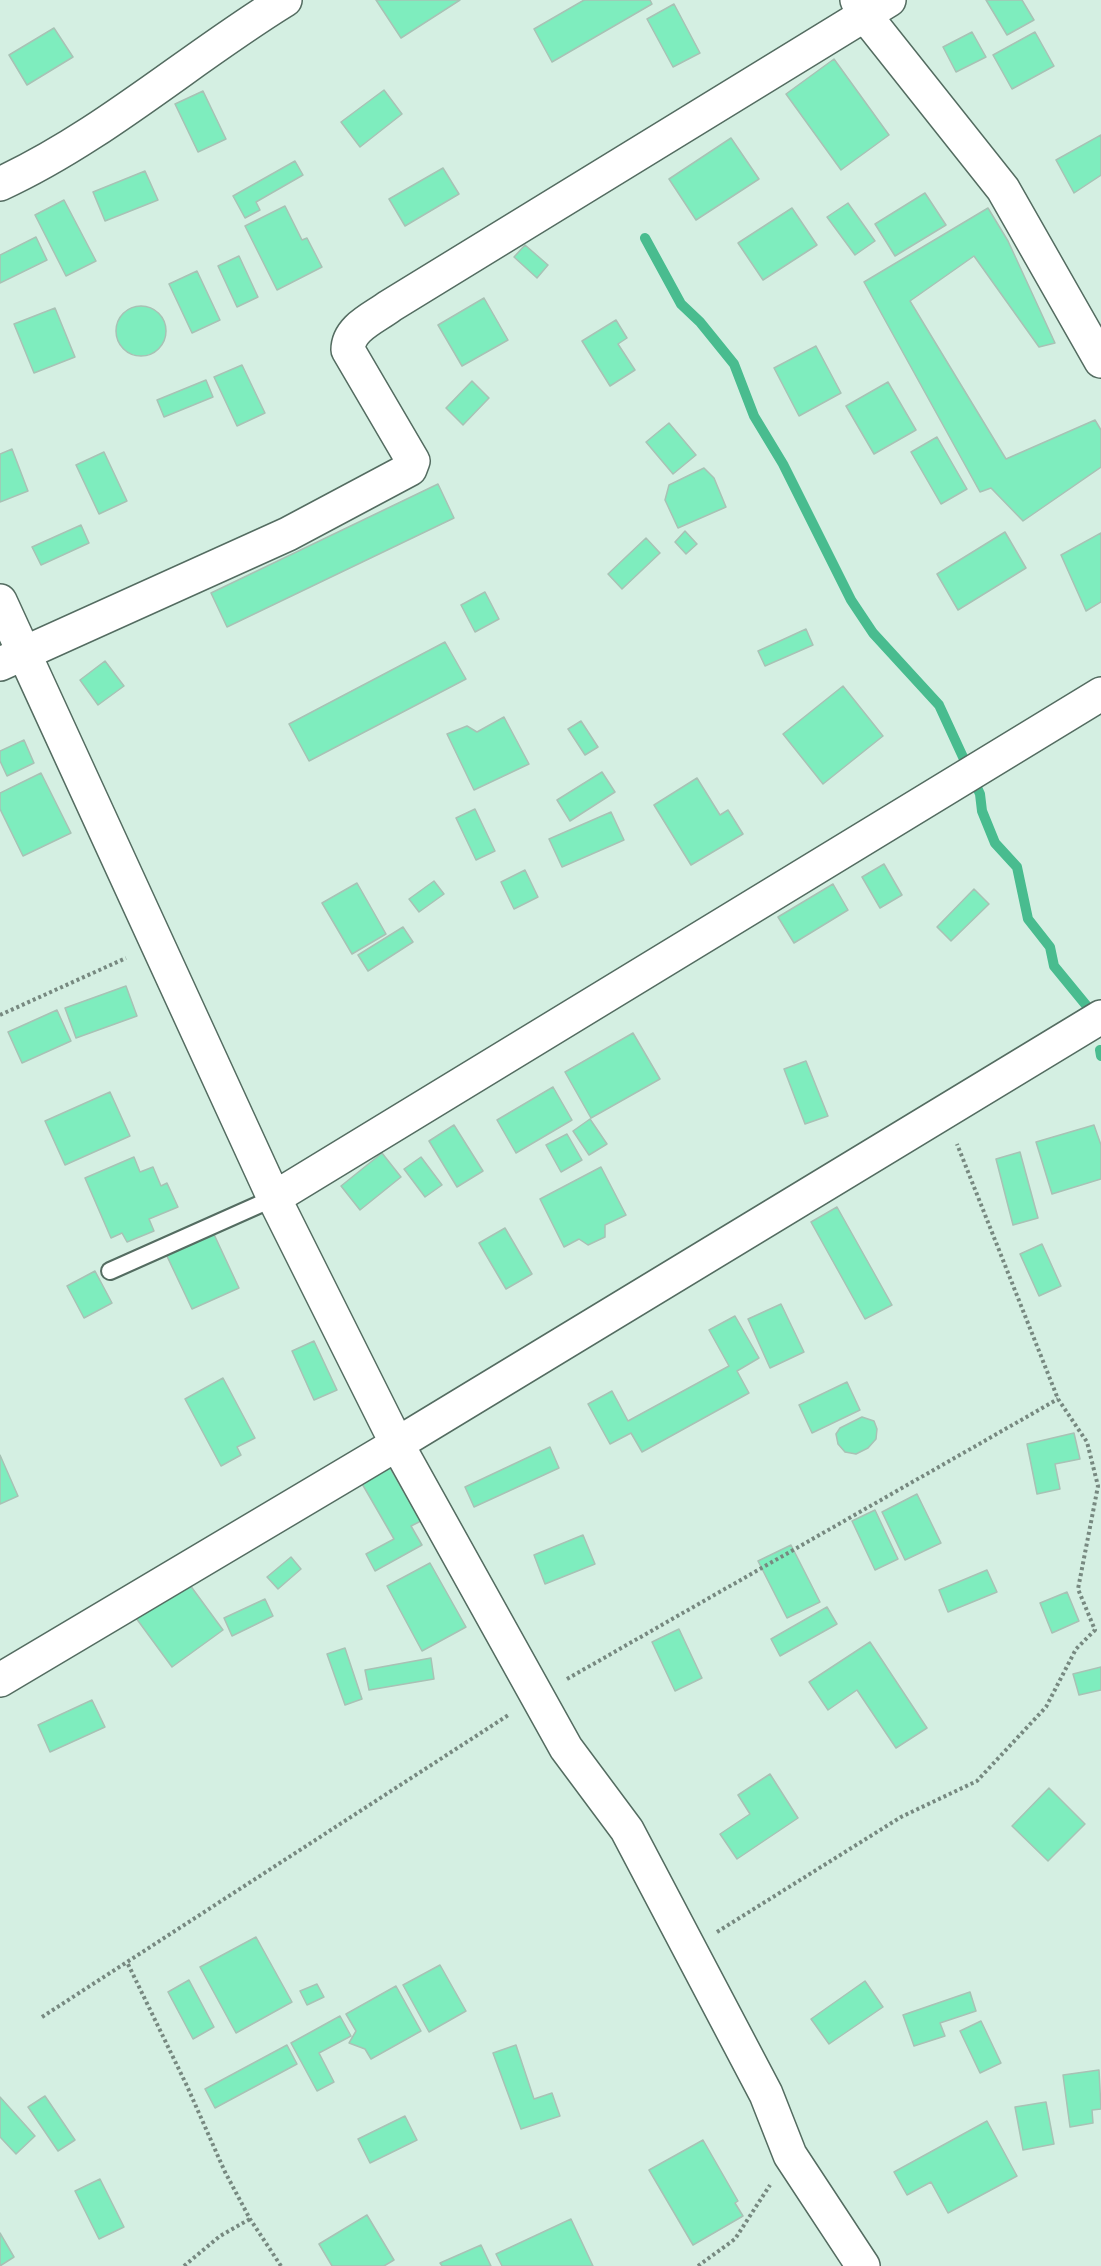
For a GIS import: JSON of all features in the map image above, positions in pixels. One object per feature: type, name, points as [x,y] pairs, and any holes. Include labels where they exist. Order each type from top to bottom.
[{"type":"street","points":[[0,184],[27,172],[166,82],[285,0]]},
{"type":"street","points":[[12,658],[288,534],[410,470],[413,461],[348,350],[348,340],[353,332],[390,306],[870,5],[1003,189],[1101,361]]},
{"type":"street","points":[[0,601],[12,658],[157,944],[274,1198],[397,1444],[566,1748],[627,1830],[766,2094],[790,2155],[863,2266]]},
{"type":"street","points":[[274,1198],[1101,694]]},
{"type":"street","points":[[0,1680],[397,1444],[1101,1017]]},
{"type":"lane","points":[[110,1271],[274,1198]]},
{"type":"path","points":[[0,1015],[157,944]]},
{"type":"path","points":[[690,1948],[901,1817],[977,1781],[1046,1707],[1076,1649],[1095,1630],[1078,1589],[1098,1486],[1087,1442],[1058,1399],[944,1112]]},
{"type":"path","points":[[42,2017],[537,1696],[1058,1399]]},
{"type":"path","points":[[127,1962],[187,2086],[225,2172],[250,2219],[281,2266]]},
{"type":"path","points":[[698,2266],[735,2239],[790,2155]]},
{"type":"path","points":[[184,2266],[220,2236],[250,2219]]},
{"type":"building","points":[[376,0],[460,0],[401,38]]},
{"type":"building","points":[[584,0],[650,0],[652,4],[552,62],[534,29]]},
{"type":"building","points":[[986,0],[1022,0],[1034,20],[1007,35]]},
{"type":"building","points":[[674,4],[700,53],[673,67],[647,19]]},
{"type":"building","points":[[54,28],[73,57],[27,85],[9,55]]},
{"type":"building","points":[[972,32],[986,57],[956,72],[943,47]]},
{"type":"building","points":[[1035,32],[1054,66],[1012,89],[993,55]]},
{"type":"building","points":[[834,59],[889,135],[841,170],[786,94]]},
{"type":"building","points":[[384,90],[402,114],[360,147],[341,122]]},
{"type":"building","points":[[203,91],[226,139],[198,152],[175,104]]},
{"type":"building","points":[[1101,135],[1101,175],[1074,193],[1056,160]]},
{"type":"building","points":[[731,138],[759,179],[696,220],[669,179]]},
{"type":"building","points":[[295,161],[303,175],[256,202],[260,210],[245,218],[233,196]]},
{"type":"building","points":[[443,168],[459,194],[405,226],[389,199]]},
{"type":"building","points":[[145,171],[158,200],[105,221],[93,192]]},
{"type":"building","points":[[925,193],[946,225],[895,256],[875,224]]},
{"type":"building","points":[[64,200],[96,261],[66,276],[35,215]]},
{"type":"building","points":[[848,203],[875,241],[855,255],[827,217]]},
{"type":"building","points":[[285,206],[302,240],[307,238],[322,267],[277,290],[245,226]]},
{"type":"building","points":[[792,208],[817,245],[763,280],[738,243]]},
{"type":"building","points":[[988,208],[1008,241],[1055,343],[1039,347],[974,256],[910,301],[1006,459],[1095,420],[1101,430],[1101,467],[1023,521],[991,488],[980,492],[864,282]]},
{"type":"building","points":[[36,237],[47,260],[0,283],[0,255]]},
{"type":"building","points":[[525,245],[548,265],[537,278],[514,257]]},
{"type":"building","points":[[239,256],[258,297],[237,307],[218,266]]},
{"type":"building","points":[[197,271],[220,320],[192,333],[169,284]]},
{"type":"building","points":[[484,298],[508,340],[462,366],[438,325]]},
{"type":"building","points":[[141,306],[159,313],[166,331],[159,349],[141,356],[123,349],[116,331],[123,313]]},
{"type":"building","points":[[55,308],[75,357],[34,373],[14,324]]},
{"type":"building","points":[[616,320],[627,338],[618,344],[635,370],[610,386],[582,341]]},
{"type":"building","points":[[816,346],[841,393],[799,416],[774,368]]},
{"type":"building","points":[[242,365],[265,413],[237,426],[214,377]]},
{"type":"building","points":[[206,380],[213,397],[164,417],[157,400]]},
{"type":"building","points":[[472,381],[489,398],[463,425],[446,408]]},
{"type":"building","points":[[888,382],[916,430],[874,454],[846,406]]},
{"type":"building","points":[[669,423],[696,455],[673,474],[646,442]]},
{"type":"building","points":[[937,437],[967,489],[941,504],[911,452]]},
{"type":"building","points":[[12,449],[28,491],[0,502],[0,454]]},
{"type":"building","points":[[104,452],[127,501],[99,514],[76,465]]},
{"type":"building","points":[[704,468],[714,478],[726,507],[678,528],[665,500],[669,485]]},
{"type":"building","points":[[438,484],[454,518],[227,627],[211,593]]},
{"type":"building","points":[[81,525],[89,543],[41,565],[32,547]]},
{"type":"building","points":[[685,531],[697,544],[686,554],[675,542]]},
{"type":"building","points":[[1005,532],[1026,568],[958,610],[937,574]]},
{"type":"building","points":[[1101,533],[1101,602],[1086,611],[1061,555]]},
{"type":"building","points":[[646,538],[660,553],[622,589],[608,574]]},
{"type":"building","points":[[485,592],[499,619],[475,632],[461,605]]},
{"type":"building","points":[[806,629],[813,645],[765,666],[758,651]]},
{"type":"building","points":[[445,642],[466,679],[309,761],[289,724]]},
{"type":"building","points":[[105,661],[124,686],[98,705],[80,680]]},
{"type":"building","points":[[843,686],[883,736],[823,784],[783,734]]},
{"type":"building","points":[[504,717],[529,764],[474,790],[447,734],[467,726],[477,732]]},
{"type":"building","points":[[581,721],[598,747],[585,755],[568,729]]},
{"type":"building","points":[[24,740],[34,763],[7,776],[0,761],[0,751]]},
{"type":"building","points":[[602,772],[615,792],[570,821],[557,800]]},
{"type":"building","points":[[41,773],[71,833],[23,856],[0,809],[0,793]]},
{"type":"building","points":[[697,778],[720,815],[728,810],[743,834],[691,865],[654,805]]},
{"type":"building","points":[[475,809],[495,851],[476,860],[456,818]]},
{"type":"building","points":[[611,812],[624,840],[562,867],[549,839]]},
{"type":"building","points":[[884,864],[902,895],[880,908],[862,877]]},
{"type":"building","points":[[525,870],[538,897],[514,909],[501,882]]},
{"type":"building","points":[[434,881],[444,894],[419,912],[409,899]]},
{"type":"building","points":[[357,883],[386,934],[352,954],[322,903]]},
{"type":"building","points":[[833,884],[848,910],[794,943],[778,917]]},
{"type":"building","points":[[974,889],[989,904],[951,941],[937,927]]},
{"type":"building","points":[[403,927],[413,942],[368,971],[358,955]]},
{"type":"building","points":[[126,986],[137,1016],[76,1038],[65,1008]]},
{"type":"building","points":[[57,1010],[71,1041],[22,1063],[8,1032]]},
{"type":"building","points":[[633,1033],[660,1079],[591,1118],[565,1072]]},
{"type":"building","points":[[806,1061],[828,1116],[805,1124],[784,1069]]},
{"type":"building","points":[[553,1087],[572,1120],[516,1153],[497,1120]]},
{"type":"building","points":[[110,1092],[130,1136],[65,1165],[45,1121]]},
{"type":"building","points":[[590,1119],[607,1144],[589,1155],[573,1131]]},
{"type":"building","points":[[454,1125],[483,1171],[457,1187],[429,1141]]},
{"type":"building","points":[[1094,1125],[1101,1145],[1101,1179],[1052,1194],[1036,1142]]},
{"type":"building","points":[[567,1134],[582,1160],[561,1172],[546,1145]]},
{"type":"building","points":[[1020,1152],[1038,1218],[1013,1225],[996,1159]]},
{"type":"building","points":[[382,1153],[401,1177],[360,1210],[341,1186]]},
{"type":"building","points":[[134,1157],[140,1172],[153,1167],[161,1186],[167,1183],[178,1207],[149,1219],[154,1231],[127,1242],[122,1233],[111,1238],[85,1178]]},
{"type":"building","points":[[421,1157],[442,1185],[425,1197],[404,1169]]},
{"type":"building","points":[[601,1167],[626,1215],[605,1225],[605,1237],[588,1245],[579,1239],[564,1247],[540,1199]]},
{"type":"building","points":[[837,1207],[892,1305],[865,1319],[811,1222]]},
{"type":"building","points":[[505,1228],[532,1274],[506,1289],[479,1243]]},
{"type":"building","points":[[212,1230],[239,1288],[192,1309],[165,1252]]},
{"type":"building","points":[[1042,1244],[1061,1286],[1039,1296],[1020,1254]]},
{"type":"building","points":[[95,1271],[112,1303],[84,1318],[67,1286]]},
{"type":"building","points":[[781,1304],[804,1352],[770,1368],[748,1319]]},
{"type":"building","points":[[735,1316],[759,1358],[737,1371],[749,1393],[642,1452],[631,1433],[610,1444],[588,1404],[612,1391],[628,1421],[729,1366],[709,1330]]},
{"type":"building","points":[[314,1341],[337,1390],[314,1400],[292,1351]]},
{"type":"building","points":[[223,1378],[255,1438],[237,1447],[241,1455],[221,1466],[185,1399]]},
{"type":"building","points":[[847,1382],[860,1410],[812,1433],[799,1405]]},
{"type":"building","points":[[862,1417],[874,1421],[877,1429],[876,1439],[868,1448],[856,1454],[845,1452],[838,1444],[836,1434],[840,1428]]},
{"type":"building","points":[[1074,1433],[1080,1459],[1055,1464],[1060,1489],[1037,1494],[1027,1444]]},
{"type":"building","points":[[550,1447],[559,1468],[474,1507],[465,1487]]},
{"type":"building","points":[[0,1455],[18,1496],[0,1504]]},
{"type":"building","points":[[385,1459],[421,1521],[411,1526],[422,1545],[375,1571],[366,1554],[394,1539],[357,1475]]},
{"type":"building","points":[[917,1494],[941,1543],[905,1560],[882,1512]]},
{"type":"building","points":[[875,1510],[898,1559],[875,1570],[852,1521]]},
{"type":"building","points":[[583,1535],[595,1564],[545,1584],[534,1555]]},
{"type":"building","points":[[791,1545],[820,1602],[787,1618],[758,1561]]},
{"type":"building","points":[[291,1557],[301,1569],[278,1589],[267,1577]]},
{"type":"building","points":[[430,1563],[466,1627],[422,1651],[387,1586]]},
{"type":"building","points":[[987,1570],[997,1592],[948,1612],[939,1590]]},
{"type":"building","points":[[187,1581],[223,1630],[172,1667],[136,1618]]},
{"type":"building","points":[[1067,1592],[1079,1621],[1052,1633],[1040,1603]]},
{"type":"building","points":[[265,1599],[273,1616],[232,1636],[224,1618]]},
{"type":"building","points":[[827,1607],[837,1624],[780,1656],[771,1639]]},
{"type":"building","points":[[679,1629],[702,1678],[675,1691],[652,1642]]},
{"type":"building","points":[[870,1642],[927,1728],[896,1748],[857,1690],[828,1710],[809,1682]]},
{"type":"building","points":[[345,1648],[362,1699],[345,1705],[327,1654]]},
{"type":"building","points":[[431,1658],[434,1679],[369,1690],[365,1670]]},
{"type":"building","points":[[1101,1667],[1101,1690],[1079,1695],[1073,1674]]},
{"type":"building","points":[[92,1700],[105,1727],[50,1752],[38,1725]]},
{"type":"building","points":[[770,1774],[798,1818],[737,1859],[720,1834],[750,1814],[738,1795]]},
{"type":"building","points":[[1049,1788],[1085,1824],[1048,1861],[1012,1826]]},
{"type":"building","points":[[256,1937],[292,2002],[236,2033],[200,1967]]},
{"type":"building","points":[[440,1965],[466,2011],[429,2032],[403,1985]]},
{"type":"building","points":[[189,1980],[214,2027],[193,2039],[168,1992]]},
{"type":"building","points":[[865,1981],[883,2007],[829,2044],[811,2019]]},
{"type":"building","points":[[317,1984],[324,1997],[307,2005],[300,1991]]},
{"type":"building","points":[[396,1986],[421,2031],[371,2059],[365,2049],[349,2043],[356,2031],[346,2014]]},
{"type":"building","points":[[970,1992],[976,2011],[940,2023],[945,2036],[914,2046],[903,2015]]},
{"type":"building","points":[[340,2016],[351,2036],[319,2053],[334,2082],[317,2091],[291,2043]]},
{"type":"building","points":[[981,2021],[1001,2063],[980,2073],[960,2031]]},
{"type":"building","points":[[287,2045],[297,2064],[215,2108],[205,2089]]},
{"type":"building","points":[[516,2045],[534,2099],[552,2093],[560,2116],[521,2129],[493,2053]]},
{"type":"building","points":[[1099,2070],[1101,2109],[1092,2110],[1093,2123],[1070,2127],[1063,2075]]},
{"type":"building","points":[[45,2096],[75,2140],[58,2151],[28,2107]]},
{"type":"building","points":[[0,2097],[35,2136],[16,2154],[0,2137]]},
{"type":"building","points":[[1046,2102],[1054,2144],[1023,2150],[1015,2107]]},
{"type":"building","points":[[405,2116],[417,2140],[370,2163],[358,2139]]},
{"type":"building","points":[[987,2121],[1017,2176],[948,2213],[931,2182],[907,2195],[894,2172]]},
{"type":"building","points":[[703,2140],[738,2201],[735,2203],[743,2216],[693,2245],[649,2170]]},
{"type":"building","points":[[100,2179],[124,2227],[99,2239],[75,2191]]},
{"type":"building","points":[[367,2215],[394,2260],[384,2266],[332,2266],[319,2244]]},
{"type":"building","points":[[571,2219],[593,2266],[502,2266],[496,2254]]},
{"type":"building","points":[[0,2233],[14,2257],[0,2266]]},
{"type":"building","points":[[481,2245],[491,2266],[442,2266],[440,2263]]},
{"type":"waterway","points":[[645,238],[681,304],[700,322],[734,364],[754,416],[783,464],[851,600],[873,633],[939,705],[980,794],[982,811],[995,843],[1017,867],[1028,919],[1050,947],[1054,966],[1086,1005]]},
{"type":"waterway","points":[[1100,1050],[1101,1056]]}]
